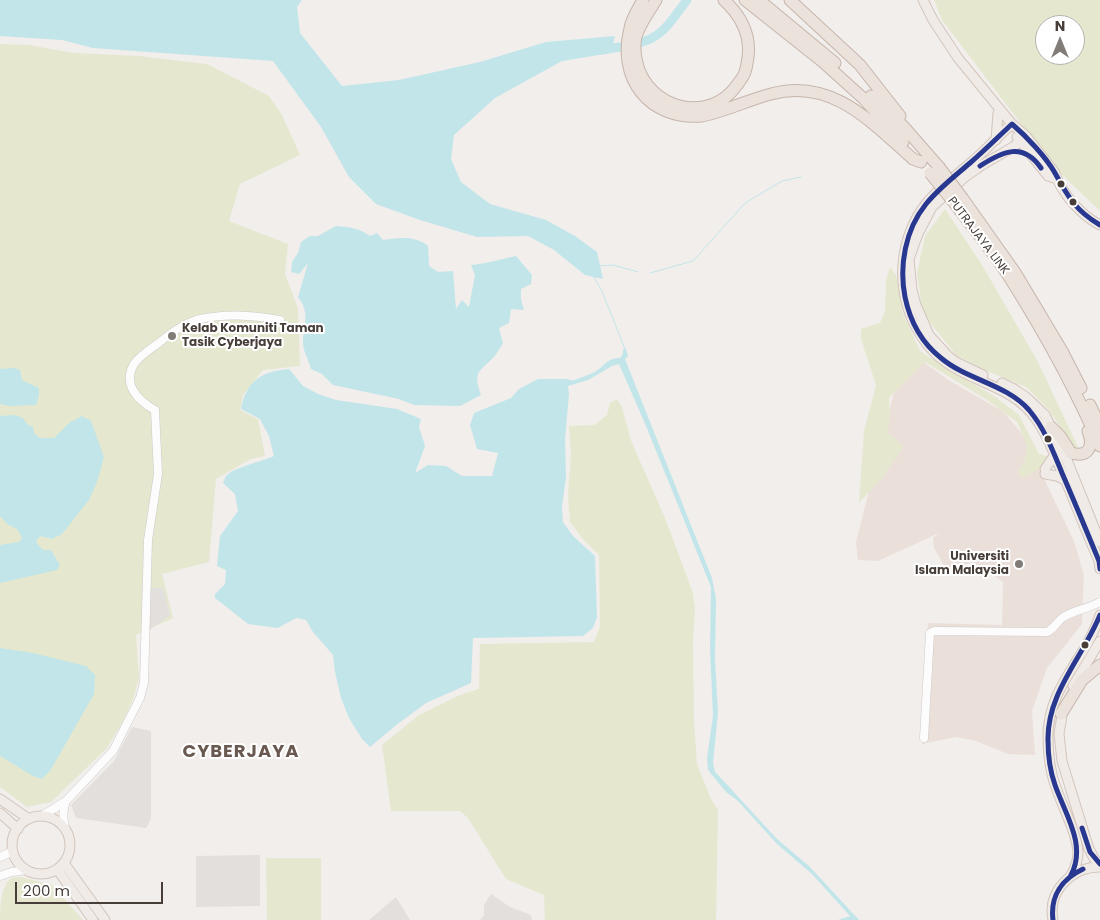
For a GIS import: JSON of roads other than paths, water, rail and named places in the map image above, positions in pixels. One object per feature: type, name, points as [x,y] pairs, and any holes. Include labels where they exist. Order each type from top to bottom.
[{"type":"highway","points":[[643,0],[630,28],[627,42],[631,57],[646,85],[652,92],[669,103],[695,108],[712,105],[723,99],[732,91],[745,73],[749,49],[748,37],[742,21],[724,0]]},
{"type":"highway","points":[[656,0],[640,26],[631,57],[631,76],[646,99],[668,111],[690,117],[702,116],[772,93],[808,90],[834,98],[857,110],[913,159],[921,162]]},
{"type":"highway","name":"PUTRAJAYA LINK","points":[[745,0],[781,22],[829,58],[904,127],[934,170],[1016,274],[1062,351],[1100,426]]},
{"type":"highway","name":"PUTRAJAYA LINK","points":[[759,0],[864,99],[921,162],[934,170]]},
{"type":"highway","points":[[790,0],[860,65],[900,117],[904,127]]},
{"type":"highway","name":"PUTRAJAYA LINK","points":[[959,202],[1010,279],[1054,354],[1081,403],[1100,446]]},
{"type":"highway","points":[[1051,428],[1060,436],[1071,453],[1087,452],[1092,439],[1082,413],[1081,403]]},
{"type":"highway","points":[[1061,714],[1082,680],[1100,665]]},
{"type":"main road","points":[[923,0],[933,20],[958,58],[1031,156],[1048,176],[1057,179]]},
{"type":"main road","points":[[958,58],[960,64],[1010,126]]},
{"type":"main road","points":[[998,113],[998,138]]},
{"type":"main road","points":[[1010,126],[934,194],[921,212],[910,233],[903,256],[904,292],[914,324],[934,351],[946,363],[963,373],[1007,392],[1036,418],[1065,480],[1099,561],[1100,569]]},
{"type":"main road","points":[[998,138],[1010,136],[1020,141],[1055,173],[1057,179],[1080,211],[1089,220],[1100,225]]},
{"type":"main road","points":[[1020,141],[965,177],[928,214],[909,258],[912,290],[929,336],[948,356],[962,365],[1014,389],[1035,404],[1045,416],[1066,460],[1100,542]]},
{"type":"main road","points":[[1001,154],[1019,152],[1031,156]]},
{"type":"main road","points":[[1054,456],[1045,472],[1065,480]]},
{"type":"main road","points":[[1072,875],[1078,853],[1069,820],[1051,773],[1049,721],[1054,698],[1095,630],[1099,618]]},
{"type":"main road","points":[[1100,641],[1076,680],[1061,714],[1059,734],[1062,761],[1087,844],[1095,860],[1100,864]]},
{"type":"main road","points":[[0,799],[29,819]]},
{"type":"main road","points":[[0,813],[18,828]]},
{"type":"main road","points":[[42,816],[56,820],[66,831],[70,850],[61,866],[42,874],[26,870],[16,858],[13,851],[14,836],[18,828],[29,819],[42,816]]},
{"type":"main road","points":[[61,866],[92,920]]},
{"type":"main road","points":[[61,866],[73,877],[105,920]]},
{"type":"main road","points":[[1053,920],[1053,904],[1056,893],[1063,883],[1081,870],[1092,867],[1100,868]]},
{"type":"street","points":[[42,816],[66,801],[113,752],[140,698],[144,683],[148,540],[158,474],[155,410],[145,405],[136,397],[131,385],[131,373],[135,364],[145,353],[171,333],[189,323],[232,314],[280,320]]},
{"type":"street","points":[[924,738],[930,632],[1047,632],[1052,630],[1062,619],[1100,602]]},
{"type":"street","points":[[1092,607],[1099,618]]},
{"type":"street","points":[[66,801],[63,811],[66,831]]},
{"type":"street","points":[[0,858],[13,851]]},
{"type":"street","points":[[0,876],[26,870]]},
{"type":"water","points":[[0,0],[302,0],[297,7],[300,33],[342,86],[399,80],[480,62],[546,42],[615,36],[611,53],[562,61],[495,98],[454,135],[451,159],[461,182],[490,204],[546,220],[575,236],[597,252],[603,279],[585,275],[554,250],[528,236],[477,237],[420,220],[376,204],[349,177],[321,127],[273,61],[93,48],[62,40],[0,36]]},
{"type":"water","points":[[336,226],[354,228],[370,236],[377,233],[383,240],[412,239],[428,246],[429,266],[438,272],[453,271],[456,309],[462,300],[469,307],[475,275],[471,265],[516,256],[532,275],[531,284],[521,289],[524,310],[511,309],[509,323],[499,328],[503,343],[494,357],[478,373],[477,381],[481,395],[460,406],[414,405],[399,399],[333,385],[322,374],[311,369],[303,346],[304,308],[298,297],[308,263],[299,274],[291,272],[292,262],[298,253],[301,242],[310,236],[318,236]]},
{"type":"water","points":[[623,349],[626,349],[628,356],[625,359],[712,578],[716,599],[715,659],[718,713],[713,763],[715,772],[777,839],[810,867],[859,920],[838,920],[850,916],[812,874],[777,844],[738,801],[726,792],[708,770],[707,758],[713,716],[710,650],[711,587],[619,364],[588,380],[568,386],[565,439],[566,478],[562,506],[563,522],[573,536],[595,556],[597,617],[593,628],[583,636],[473,638],[471,683],[426,703],[370,747],[362,739],[349,718],[341,698],[333,655],[313,632],[306,620],[296,618],[278,628],[248,624],[215,598],[215,594],[225,584],[226,570],[217,566],[220,536],[238,511],[235,494],[223,483],[224,480],[230,472],[274,456],[269,436],[260,419],[241,409],[247,391],[263,375],[289,369],[303,386],[318,394],[336,400],[397,409],[421,419],[419,427],[425,446],[415,473],[428,465],[446,466],[462,476],[492,476],[498,453],[477,449],[470,425],[474,413],[511,398],[519,389],[538,379],[567,379],[573,381],[590,374],[610,360],[620,358],[623,354]]},
{"type":"water","points":[[15,368],[20,370],[22,380],[39,388],[36,405],[9,406],[0,404],[0,369]]},
{"type":"water","points":[[15,415],[23,418],[27,424],[33,427],[34,433],[40,438],[54,438],[69,423],[82,416],[91,421],[104,457],[97,482],[89,500],[62,534],[52,539],[40,536],[36,542],[43,550],[51,550],[60,565],[57,570],[0,583],[0,545],[19,542],[22,538],[17,529],[7,524],[0,516],[0,416]]},
{"type":"water","points":[[0,648],[33,653],[86,666],[95,675],[94,694],[50,771],[42,779],[33,776],[0,756]]},
{"type":"waterway","points":[[601,50],[633,45],[652,38],[667,26],[687,0]]},
{"type":"waterway","points":[[650,273],[693,261],[745,203],[782,181],[801,177]]},
{"type":"waterway","points":[[600,266],[613,265],[638,272]]},
{"type":"waterway","points":[[593,276],[601,289],[625,349]]},
{"type":"place","name":"Kelab Komuniti Taman Tasik Cyberjaya","points":[[172,336]]},
{"type":"place","name":"Universiti Islam Malaysia","points":[[1019,564]]},
{"type":"district","name":"CYBERJAYA","points":[[241,752]]}]
